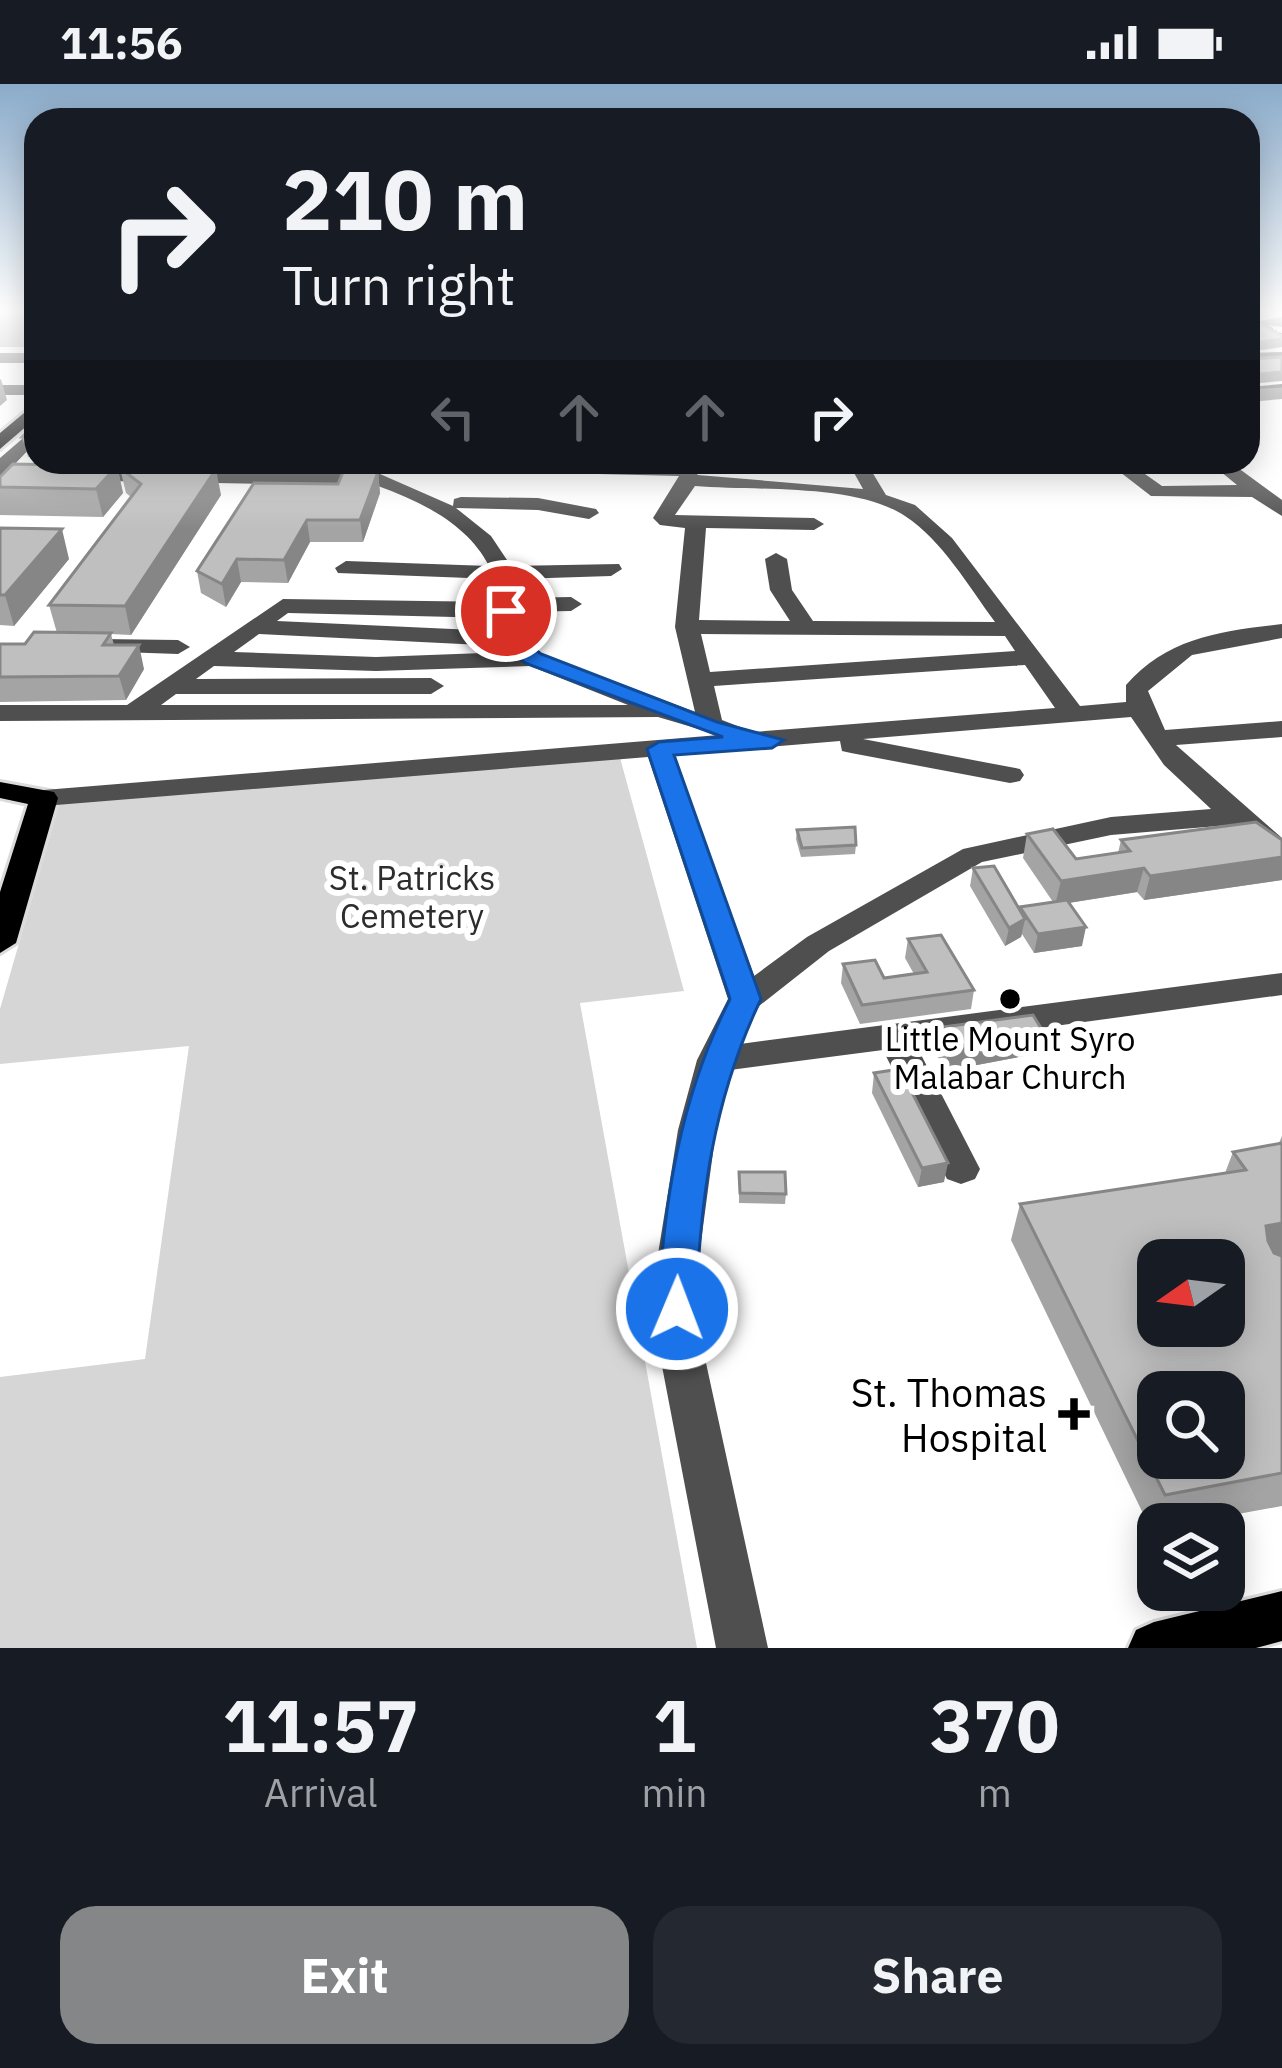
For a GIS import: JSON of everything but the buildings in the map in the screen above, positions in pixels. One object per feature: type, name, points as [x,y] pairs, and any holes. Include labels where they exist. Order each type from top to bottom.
[{"type":"main road","points":[[0,425],[24,402]]},
{"type":"main road","points":[[0,443],[24,420]]},
{"type":"main road","points":[[0,790],[44,798],[0,943]]},
{"type":"main road","points":[[1154,1648],[1282,1616]]},
{"type":"street","points":[[0,471],[24,445]]},
{"type":"street","points":[[391,474],[453,506],[538,505],[592,518],[631,474]]},
{"type":"street","points":[[453,506],[475,474]]},
{"type":"street","points":[[689,474],[690,480],[663,518],[696,525],[814,524]]},
{"type":"street","points":[[746,485],[748,474]]},
{"type":"street","points":[[864,474],[879,499]]},
{"type":"street","points":[[1133,474],[1158,492],[1257,491]]},
{"type":"street","points":[[1234,474],[1282,509]]},
{"type":"street","points":[[690,480],[879,499],[912,510],[940,537],[1073,715]]},
{"type":"street","points":[[453,506],[504,573],[508,639],[533,659],[711,727],[772,740]]},
{"type":"street","points":[[696,525],[687,627],[711,727]]},
{"type":"street","points":[[776,559],[782,590],[806,627]]},
{"type":"street","points":[[346,568],[504,573],[611,569]]},
{"type":"street","points":[[132,714],[284,606],[571,604]]},
{"type":"street","points":[[687,627],[1010,629]]},
{"type":"street","points":[[252,628],[436,675],[673,714]]},
{"type":"street","points":[[1278,845],[1234,816],[1157,739],[1138,709],[1135,690],[1146,675],[1196,641],[1282,632]]},
{"type":"street","points":[[170,687],[436,675],[508,639]]},
{"type":"street","points":[[67,645],[178,647]]},
{"type":"street","points":[[699,680],[1030,657]]},
{"type":"street","points":[[209,659],[436,675]]},
{"type":"street","points":[[0,713],[132,714],[533,659]]},
{"type":"street","points":[[44,798],[1138,709]]},
{"type":"street","points":[[1157,739],[1282,729]]},
{"type":"street","points":[[819,736],[1010,775]]},
{"type":"street","points":[[659,749],[746,999]]},
{"type":"street","points":[[742,1648],[679,1340],[675,1279],[693,1151],[716,1060],[746,999],[818,944],[973,855],[1111,826],[1234,816]]},
{"type":"street","points":[[716,1060],[1280,987]]},
{"type":"street","points":[[894,1036],[962,1169]]},
{"type":"green space","name":"St. Patricks Cemetery","points":[[619,754],[684,991],[580,1003],[697,1648],[0,1648],[0,1377],[145,1359],[189,1046],[0,1064],[0,1009],[60,801]]},
{"type":"place","name":"Little Mount Syro Malabar Church","points":[[1010,999]]},
{"type":"place","name":"St. Thomas Hospital","points":[[1074,1414]]},
{"type":"route","points":[[506,611],[508,639],[533,659],[711,727],[772,740],[659,749],[746,999],[716,1060],[697,1130],[681,1215],[677,1309]]}]
